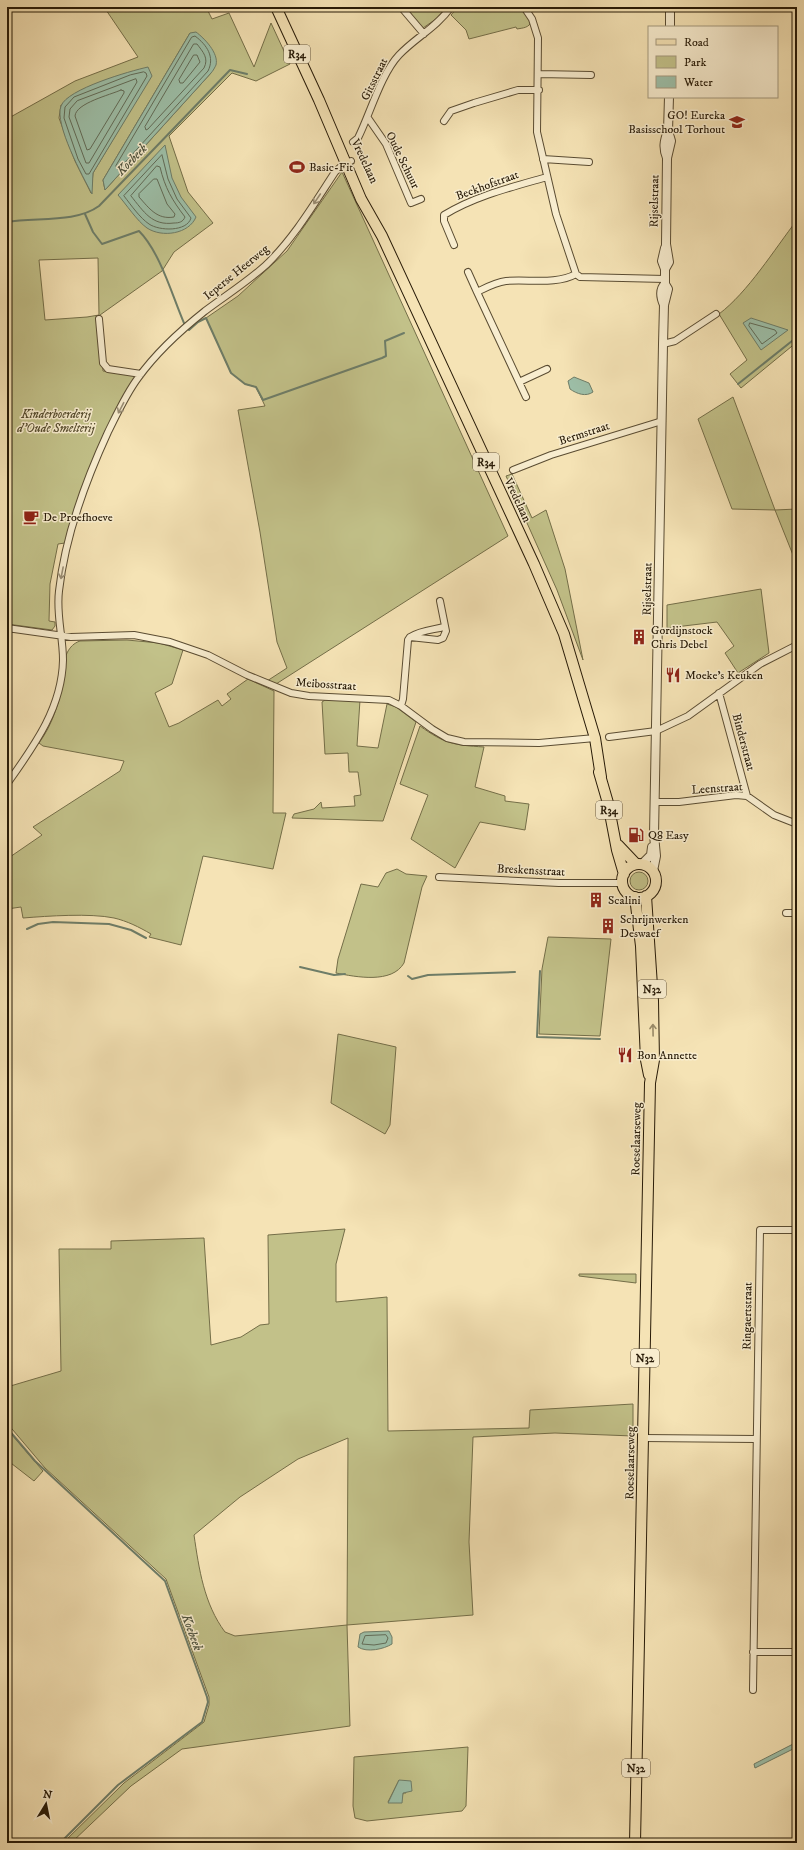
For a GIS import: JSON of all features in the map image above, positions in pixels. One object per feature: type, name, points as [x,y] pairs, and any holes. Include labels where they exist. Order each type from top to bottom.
[{"type":"main road","name":"Vredelaan","points":[[276,7],[348,162],[361,198],[382,236],[534,564],[564,634],[592,739],[617,844],[623,878]]},
{"type":"main road","points":[[617,844],[639,864],[653,871],[656,882],[651,893],[646,896],[635,897],[626,892],[623,878],[630,867],[639,864]]},
{"type":"main road","name":"Roeselaarseweg","points":[[635,1843],[650,1083],[654,1060],[653,1001],[646,896]]},
{"type":"main road","name":"Roeselaarseweg","points":[[635,897],[641,946],[646,1060],[650,1083]]},
{"type":"street","points":[[401,7],[424,34]]},
{"type":"street","name":"Gitsstraat","points":[[353,142],[358,138],[368,118],[381,85],[398,56],[444,18],[451,7]]},
{"type":"street","points":[[524,7],[532,19],[538,38],[538,132],[546,177],[556,214],[576,274],[580,277],[665,281]]},
{"type":"street","points":[[670,7],[670,26]]},
{"type":"street","points":[[539,74],[591,76]]},
{"type":"street","points":[[444,121],[451,111],[474,103],[518,90],[539,90]]},
{"type":"street","name":"Rijselstraat","points":[[639,864],[651,855],[654,835],[664,305],[661,298],[661,289],[665,281],[665,269],[662,262],[666,244],[667,158],[664,150],[664,140],[668,131],[668,98]]},
{"type":"street","name":"Oude Schuur","points":[[368,118],[386,144],[412,203],[421,199]]},
{"type":"street","points":[[543,159],[589,162]]},
{"type":"street","name":"Ieperse Heerweg","points":[[7,784],[31,751],[50,716],[60,680],[63,660],[58,612],[59,590],[65,556],[76,517],[98,454],[124,402],[141,374],[163,350],[192,322],[266,265],[285,246],[335,172],[348,162]]},
{"type":"street","name":"Beckhofstraat","points":[[454,245],[444,221],[444,215],[460,205],[546,177]]},
{"type":"street","points":[[468,272],[526,398]]},
{"type":"street","points":[[477,292],[496,283],[506,281],[567,279],[576,274]]},
{"type":"street","points":[[663,344],[674,341],[716,314]]},
{"type":"street","points":[[99,319],[103,363],[108,369],[141,374]]},
{"type":"street","points":[[519,382],[547,369]]},
{"type":"street","name":"Bermstraat","points":[[513,470],[565,451],[662,421]]},
{"type":"street","points":[[410,637],[438,640],[443,638],[446,631],[440,601]]},
{"type":"street","points":[[401,706],[403,699],[408,640],[416,633],[427,629],[444,627]]},
{"type":"street","name":"Meibosstraat","points":[[7,628],[71,637],[134,635],[170,642],[208,655],[247,675],[291,693],[308,696],[375,698],[389,700],[401,706],[447,738],[464,742],[538,743],[592,739]]},
{"type":"street","points":[[608,737],[656,731],[688,716],[760,664],[797,645]]},
{"type":"street","name":"Binderstraat","points":[[719,694],[747,796]]},
{"type":"street","name":"Leenstraat","points":[[655,802],[679,802],[736,795],[747,796],[774,815],[797,824]]},
{"type":"street","name":"Rijselstraat","points":[[653,871],[656,856],[654,835]]},
{"type":"street","name":"Breskensstraat","points":[[439,877],[559,883],[623,878]]},
{"type":"street","points":[[786,914],[797,913]]},
{"type":"street","name":"Ringaertstraat","points":[[752,1690],[760,1230],[797,1230]]},
{"type":"street","points":[[643,1438],[756,1439]]},
{"type":"street","points":[[753,1652],[797,1652]]},
{"type":"green space","name":"Kinderboerderij d'Oude Smelterij","points":[[104,7],[206,7],[212,19],[229,13],[254,67],[271,23],[290,64],[256,81],[232,73],[169,136],[188,192],[213,223],[174,252],[162,271],[100,315],[103,371],[132,375],[135,377],[106,431],[65,543],[58,544],[50,584],[49,621],[55,622],[55,626],[52,630],[7,624],[7,119],[75,81],[138,57]],"holes":[[[190,33],[211,73],[105,190],[103,180]],[[151,76],[93,173],[91,193],[75,161],[59,118],[61,105]],[[98,258],[99,315],[45,320],[39,260]]]},
{"type":"green space","points":[[405,7],[447,7],[436,19],[423,28]]},
{"type":"green space","points":[[458,7],[521,7],[531,21],[529,25],[523,28],[517,29],[516,27],[469,39],[466,30],[451,15]]},
{"type":"green space","points":[[342,172],[508,536],[276,684],[267,681],[287,668],[277,642],[260,532],[238,410],[265,406],[256,387],[245,384],[231,373],[206,318],[238,296],[287,251]]},
{"type":"green space","points":[[797,220],[797,342],[741,388],[730,374],[747,360],[719,314],[730,305],[750,282]]},
{"type":"green space","points":[[733,397],[775,510],[732,509],[698,419]]},
{"type":"green space","points":[[512,474],[532,518],[546,510],[565,569],[583,660],[557,590],[506,476]]},
{"type":"green space","points":[[797,509],[797,565],[775,510]]},
{"type":"green space","points":[[761,589],[769,653],[738,673],[725,653],[734,646],[717,622],[667,628],[667,605]]},
{"type":"green space","points":[[127,640],[159,643],[183,650],[172,684],[155,693],[169,727],[179,723],[218,700],[222,706],[231,699],[227,694],[248,679],[274,691],[273,813],[286,813],[273,869],[203,856],[181,945],[149,937],[151,934],[142,929],[114,918],[81,915],[23,918],[21,907],[7,909],[7,859],[42,835],[33,827],[120,771],[124,761],[43,746],[39,743],[44,736],[55,712],[64,677],[66,656],[69,649],[74,644],[80,641]]},
{"type":"green space","points":[[325,700],[360,700],[357,746],[378,748],[387,704],[396,707],[416,722],[383,821],[292,818],[294,814],[314,809],[321,802],[322,808],[355,806],[354,796],[361,795],[358,772],[349,772],[348,753],[325,754],[322,702]]},
{"type":"green space","points":[[420,726],[443,740],[457,744],[484,747],[475,787],[505,796],[505,801],[529,804],[525,830],[480,822],[455,868],[411,839],[428,795],[400,784]]},
{"type":"green space","points":[[397,869],[406,874],[427,876],[422,887],[404,963],[398,970],[391,974],[382,976],[363,977],[336,973],[338,959],[361,884],[378,887],[386,873]]},
{"type":"green space","points":[[639,872],[645,875],[648,881],[645,887],[639,890],[633,887],[630,881],[633,875]]},
{"type":"green space","points":[[548,937],[611,939],[600,1036],[539,1034],[542,969]]},
{"type":"green space","points":[[338,1034],[396,1047],[390,1125],[385,1134],[331,1103]]},
{"type":"green space","points":[[345,1229],[336,1264],[336,1302],[387,1297],[388,1431],[529,1428],[530,1410],[633,1404],[633,1436],[555,1433],[473,1437],[469,1542],[473,1615],[347,1625],[350,1726],[182,1749],[131,1786],[71,1843],[63,1843],[124,1783],[204,1722],[209,1705],[209,1697],[166,1579],[45,1468],[7,1423],[7,1387],[61,1371],[59,1249],[111,1249],[111,1241],[204,1238],[211,1345],[241,1337],[260,1325],[269,1324],[268,1235]],"holes":[[[348,1438],[347,1625],[235,1636],[225,1632],[207,1598],[200,1573],[194,1535],[240,1497],[298,1459]]]},
{"type":"green space","points":[[579,1274],[636,1274],[636,1283],[579,1276]]},
{"type":"green space","points":[[7,1429],[43,1471],[34,1481],[7,1460]]},
{"type":"green space","points":[[468,1747],[466,1806],[462,1811],[367,1821],[355,1818],[353,1806],[354,1757]],"holes":[[[399,1780],[406,1793],[403,1793],[402,1798],[388,1802]]]},
{"type":"water","points":[[196,32],[207,42],[213,51],[216,60],[214,69],[105,190],[103,180],[190,33]]},
{"type":"water","points":[[148,67],[152,76],[93,173],[92,194],[65,137],[60,114],[61,106],[75,93],[86,87],[128,72]]},
{"type":"water","points":[[165,145],[172,178],[181,197],[196,217],[188,227],[174,233],[160,233],[147,228],[118,195]]},
{"type":"water","points":[[751,318],[788,330],[761,350],[743,323]]},
{"type":"water","points":[[574,377],[589,383],[593,392],[590,394],[582,394],[570,389],[568,381]]},
{"type":"water","points":[[389,1631],[392,1637],[392,1644],[389,1646],[371,1650],[358,1647],[360,1634],[364,1632]]},
{"type":"water","points":[[797,1742],[797,1747],[755,1768],[754,1764]]},
{"type":"water","points":[[399,1780],[411,1781],[412,1791],[403,1793],[402,1803],[388,1803]]},
{"type":"waterway","name":"Koebeek","points":[[7,222],[79,215],[99,206],[230,70],[247,74]]},
{"type":"waterway","points":[[85,214],[93,232],[102,244],[139,231],[153,250],[165,274],[184,323]]},
{"type":"waterway","points":[[189,330],[198,322],[206,318],[231,373],[245,384],[256,387],[263,400],[382,358],[386,356],[385,341],[404,333]]},
{"type":"waterway","points":[[738,384],[797,337]]},
{"type":"waterway","points":[[27,929],[38,924],[53,922],[109,924],[131,930],[146,938]]},
{"type":"waterway","points":[[300,967],[334,975],[345,974]]},
{"type":"waterway","points":[[540,971],[537,1037],[600,1039]]},
{"type":"waterway","points":[[408,976],[412,979],[428,975],[515,972]]},
{"type":"waterway","name":"Koebeek","points":[[7,1428],[35,1461],[165,1581],[208,1702],[202,1722],[118,1785],[60,1843]]},
{"type":"place","name":"GO! Eureka Basisschool Torhout","points":[[737,122]]},
{"type":"place","name":"Basic-Fit","points":[[297,167]]},
{"type":"place","name":"De Proefhoeve","points":[[31,517]]},
{"type":"place","name":"Gordijnstock Chris Debel","points":[[639,637]]},
{"type":"place","name":"Moeke's Keuken","points":[[673,675]]},
{"type":"place","name":"Q8 Easy","points":[[636,835]]},
{"type":"place","name":"Scalini","points":[[596,900]]},
{"type":"place","name":"Schrijnwerken Deswaef","points":[[608,926]]},
{"type":"place","name":"Bon Annette","points":[[625,1055]]}]
